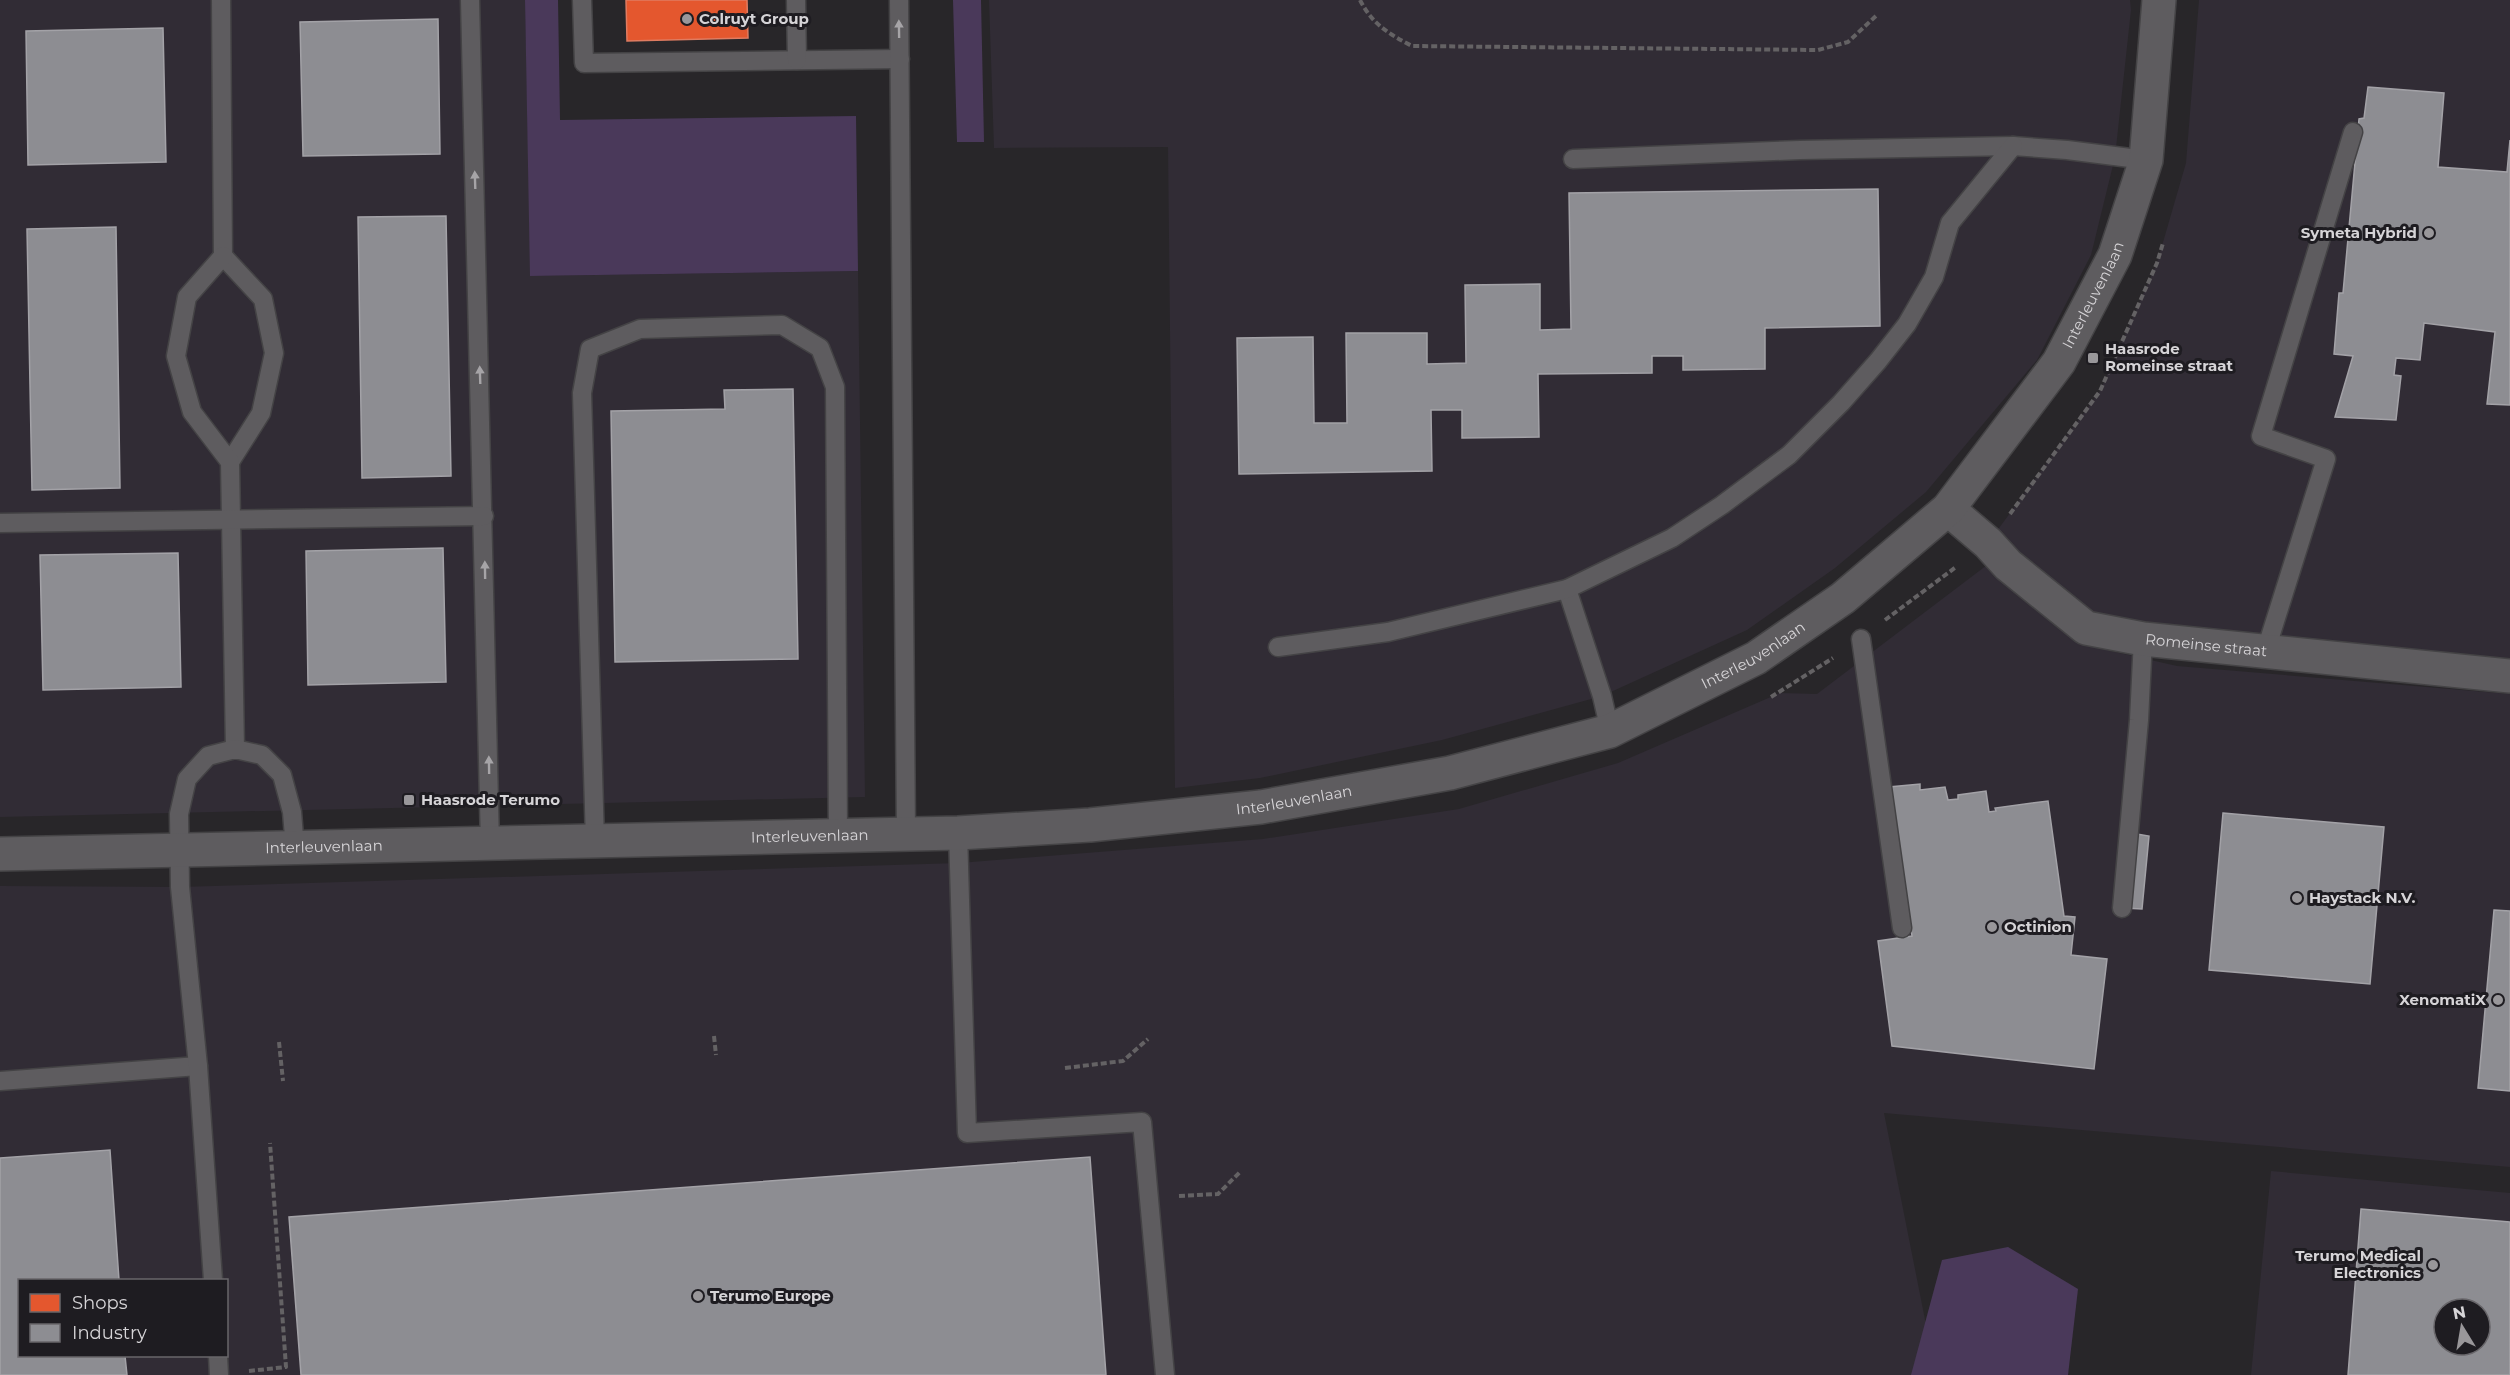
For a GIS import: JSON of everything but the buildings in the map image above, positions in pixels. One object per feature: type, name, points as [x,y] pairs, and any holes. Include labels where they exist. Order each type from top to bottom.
[{"type":"street","name":"Interleuvenlaan","points":[[0,855],[958,833],[1090,825],[1261,807],[1450,773],[1610,731],[1756,658],[1843,597],[1948,509],[2060,362],[2115,255],[2146,160],[2159,0]]},
{"type":"street","name":"Romeinse straat","points":[[1948,509],[1988,543],[2008,565],[2086,628],[2142,639],[2265,653],[2510,676]]},
{"type":"lane","points":[[221,0],[223,256],[187,297],[176,356],[192,411],[230,462]]},
{"type":"lane","points":[[470,0],[490,845]]},
{"type":"lane","points":[[582,0],[584,63],[900,59]]},
{"type":"lane","points":[[796,0],[797,60]]},
{"type":"lane","points":[[898,0],[906,834]]},
{"type":"lane","points":[[2265,653],[2326,459],[2261,436],[2353,132]]},
{"type":"lane","points":[[1278,647],[1388,632],[1567,589],[1672,538],[1722,505],[1789,455],[1841,403],[1907,324],[1934,277],[1950,223],[2013,146]]},
{"type":"lane","points":[[1573,159],[1800,150],[2013,146],[2146,160]]},
{"type":"lane","points":[[223,256],[263,299],[274,353],[261,413],[230,462],[235,749]]},
{"type":"lane","points":[[595,842],[582,393],[590,349],[640,328],[782,325],[820,348],[835,387],[838,836]]},
{"type":"lane","points":[[0,523],[484,516]]},
{"type":"lane","points":[[1567,589],[1602,696],[1610,731]]},
{"type":"lane","points":[[1861,639],[1902,928]]},
{"type":"lane","points":[[2121,908],[2139,720],[2142,639]]},
{"type":"lane","points":[[213,1279],[198,1066],[180,887],[179,814],[187,779],[208,756],[235,749],[262,755],[282,775],[292,812],[295,849]]},
{"type":"lane","points":[[958,833],[967,1133],[1142,1122],[1164,1375]]},
{"type":"lane","points":[[0,1081],[198,1066]]},
{"type":"lane","points":[[218,1357],[219,1375]]},
{"type":"path","points":[[1360,0],[1368,16],[1386,33],[1412,46],[1818,50],[1848,42],[1877,15]]},
{"type":"path","points":[[1769,698],[1861,639],[1988,543],[2100,391],[2157,263],[2163,241]]},
{"type":"path","points":[[714,1036],[716,1055]]},
{"type":"path","points":[[1065,1068],[1123,1061],[1148,1039]]},
{"type":"path","points":[[279,1042],[283,1081]]},
{"type":"path","points":[[239,1371],[286,1367],[270,1143]]},
{"type":"path","points":[[1149,1198],[1218,1194],[1240,1172]]},
{"type":"shaded area","points":[[0,0],[525,0],[531,276],[858,271],[865,797],[0,817]]},
{"type":"shaded area","points":[[525,0],[558,0],[560,120],[856,116],[858,271],[530,276]]},
{"type":"shaded area","points":[[953,0],[981,0],[984,142],[957,142]]},
{"type":"shaded area","points":[[989,0],[2130,0],[2131,10],[2115,157],[2091,255],[2037,360],[1926,492],[1835,568],[1747,630],[1602,696],[1442,740],[1260,778],[1175,788],[1168,147],[994,148]]},
{"type":"shaded area","points":[[2199,0],[2510,0],[2510,676],[2086,628],[1988,543],[2100,391],[2157,263],[2186,163]]},
{"type":"shaded area","points":[[1991,562],[2011,584],[2089,646],[2177,666],[2510,694],[2510,1167],[1884,1113],[1936,1375],[0,1375],[0,886],[180,887],[959,863],[1263,839],[1459,809],[1618,763],[1780,693],[1817,694]]},
{"type":"shaded area","points":[[2271,1171],[2510,1193],[2510,1375],[2251,1375]]},
{"type":"shaded area","points":[[2008,1247],[2078,1289],[2068,1375],[1911,1375],[1942,1260]]},
{"type":"place","name":"Colruyt Group","points":[[687,19]]},
{"type":"place","name":"Symeta Hybrid","points":[[2429,233]]},
{"type":"place","name":"Haasrode Romeinse straat","points":[[2093,358]]},
{"type":"place","name":"Haasrode Terumo","points":[[409,800]]},
{"type":"place","name":"Haystack N.V.","points":[[2297,898]]},
{"type":"place","name":"Octinion","points":[[1992,927]]},
{"type":"place","name":"XenomatiX","points":[[2498,1000]]},
{"type":"place","name":"Terumo Medical Electronics","points":[[2433,1265]]},
{"type":"place","name":"Terumo Europe","points":[[698,1296]]}]
